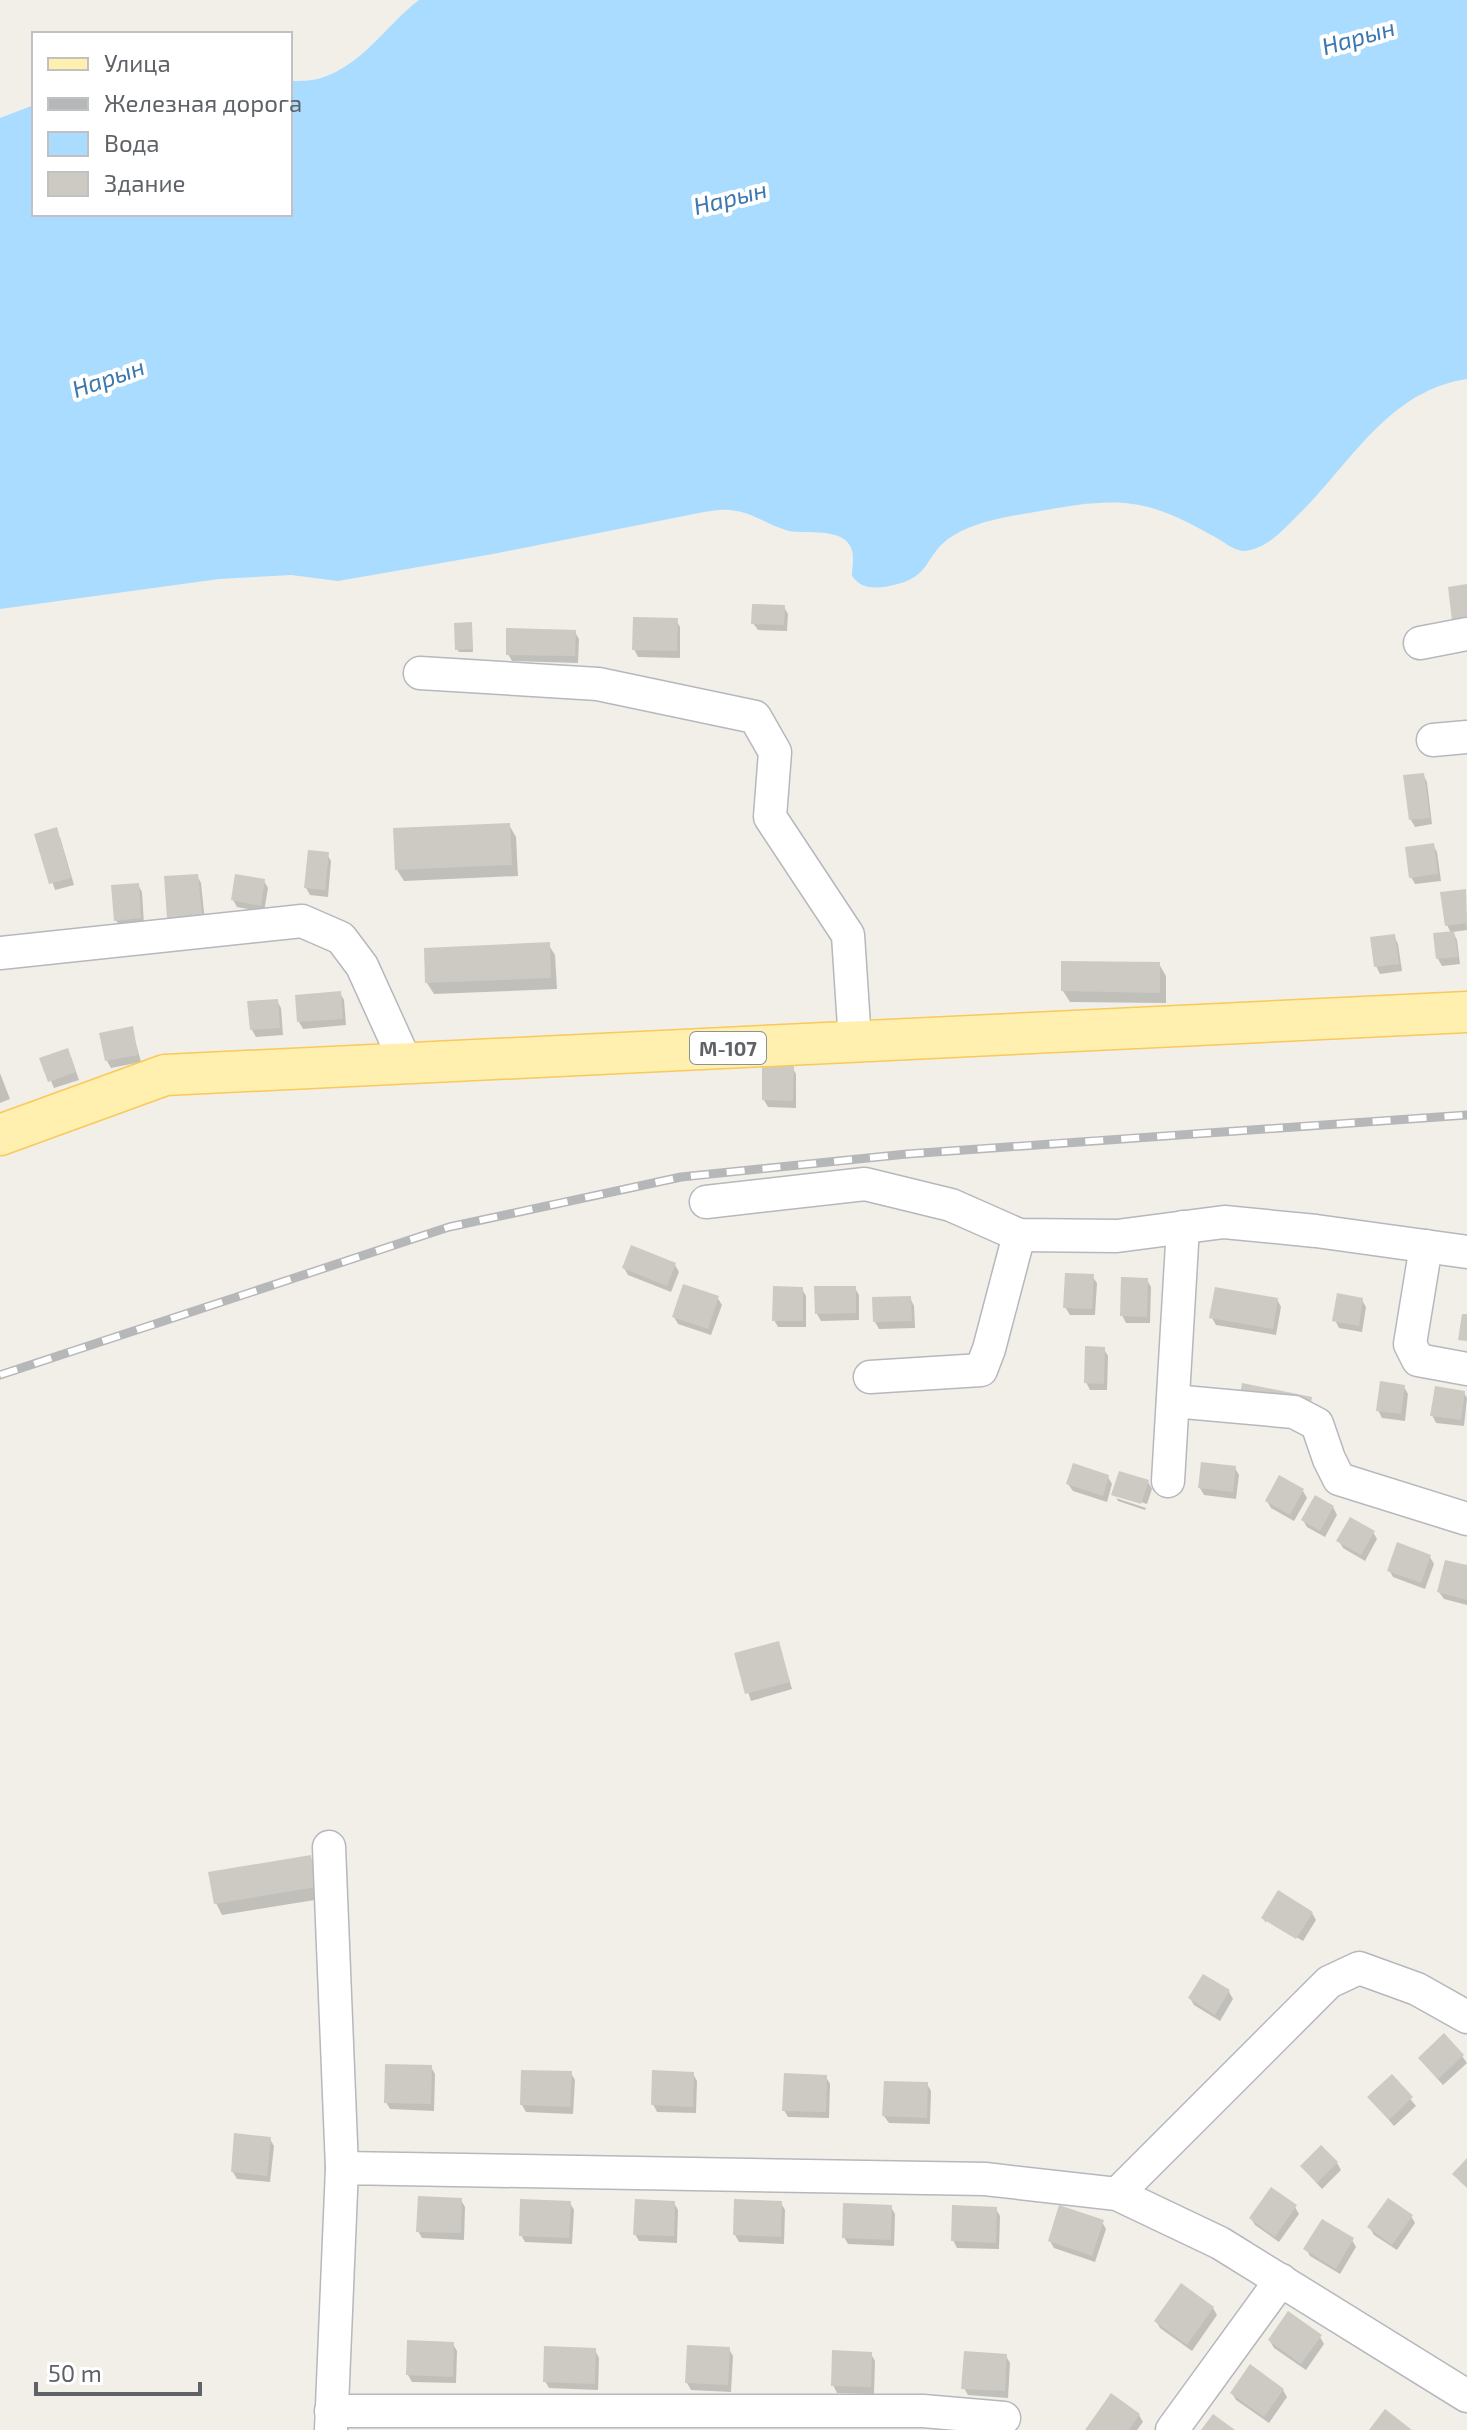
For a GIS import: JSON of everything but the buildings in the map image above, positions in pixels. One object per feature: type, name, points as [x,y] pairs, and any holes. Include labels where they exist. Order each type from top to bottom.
[{"type":"main road","name":"М-107","points":[[0,1135],[165,1075],[1467,1012]]},
{"type":"street","points":[[1420,643],[1467,634]]},
{"type":"street","points":[[420,673],[598,684],[755,717],[775,752],[770,817],[848,935],[855,1042]]},
{"type":"street","points":[[1433,740],[1467,737]]},
{"type":"street","points":[[0,953],[302,921],[341,938],[362,966],[406,1063]]},
{"type":"street","points":[[706,1202],[865,1184],[951,1205],[1019,1235],[1117,1236],[1224,1222],[1467,1252]]},
{"type":"street","points":[[1168,1481],[1183,1227]]},
{"type":"street","points":[[870,1377],[981,1370],[1019,1235]]},
{"type":"street","points":[[1426,1246],[1410,1344],[1418,1360],[1467,1369]]},
{"type":"street","points":[[1173,1401],[1294,1412],[1317,1424],[1339,1479],[1467,1519]]},
{"type":"street","points":[[329,1847],[342,2168],[331,2420],[686,2420],[923,2411],[1004,2418]]},
{"type":"street","points":[[1117,2194],[1329,1982],[1359,1968],[1417,1989],[1467,2017]]},
{"type":"street","points":[[342,2168],[985,2179],[1117,2194],[1220,2243],[1467,2396]]},
{"type":"street","points":[[1172,2430],[1281,2280]]},
{"type":"water","name":"Нарын","points":[[419,0],[1467,0],[1467,379],[1439,386],[1414,398],[1392,414],[1282,531],[1257,548],[1242,551],[1155,509],[1122,503],[1089,504],[1005,517],[970,527],[936,550],[926,566],[912,578],[884,587],[870,587],[862,585],[852,576],[853,557],[845,540],[826,533],[789,531],[745,513],[723,510],[338,581],[291,575],[219,579],[0,609],[0,118],[32,106],[32,216],[292,216],[292,81],[321,78],[349,64]]},
{"type":"railway","points":[[0,1375],[449,1227],[681,1177],[907,1154],[1467,1115]]}]
